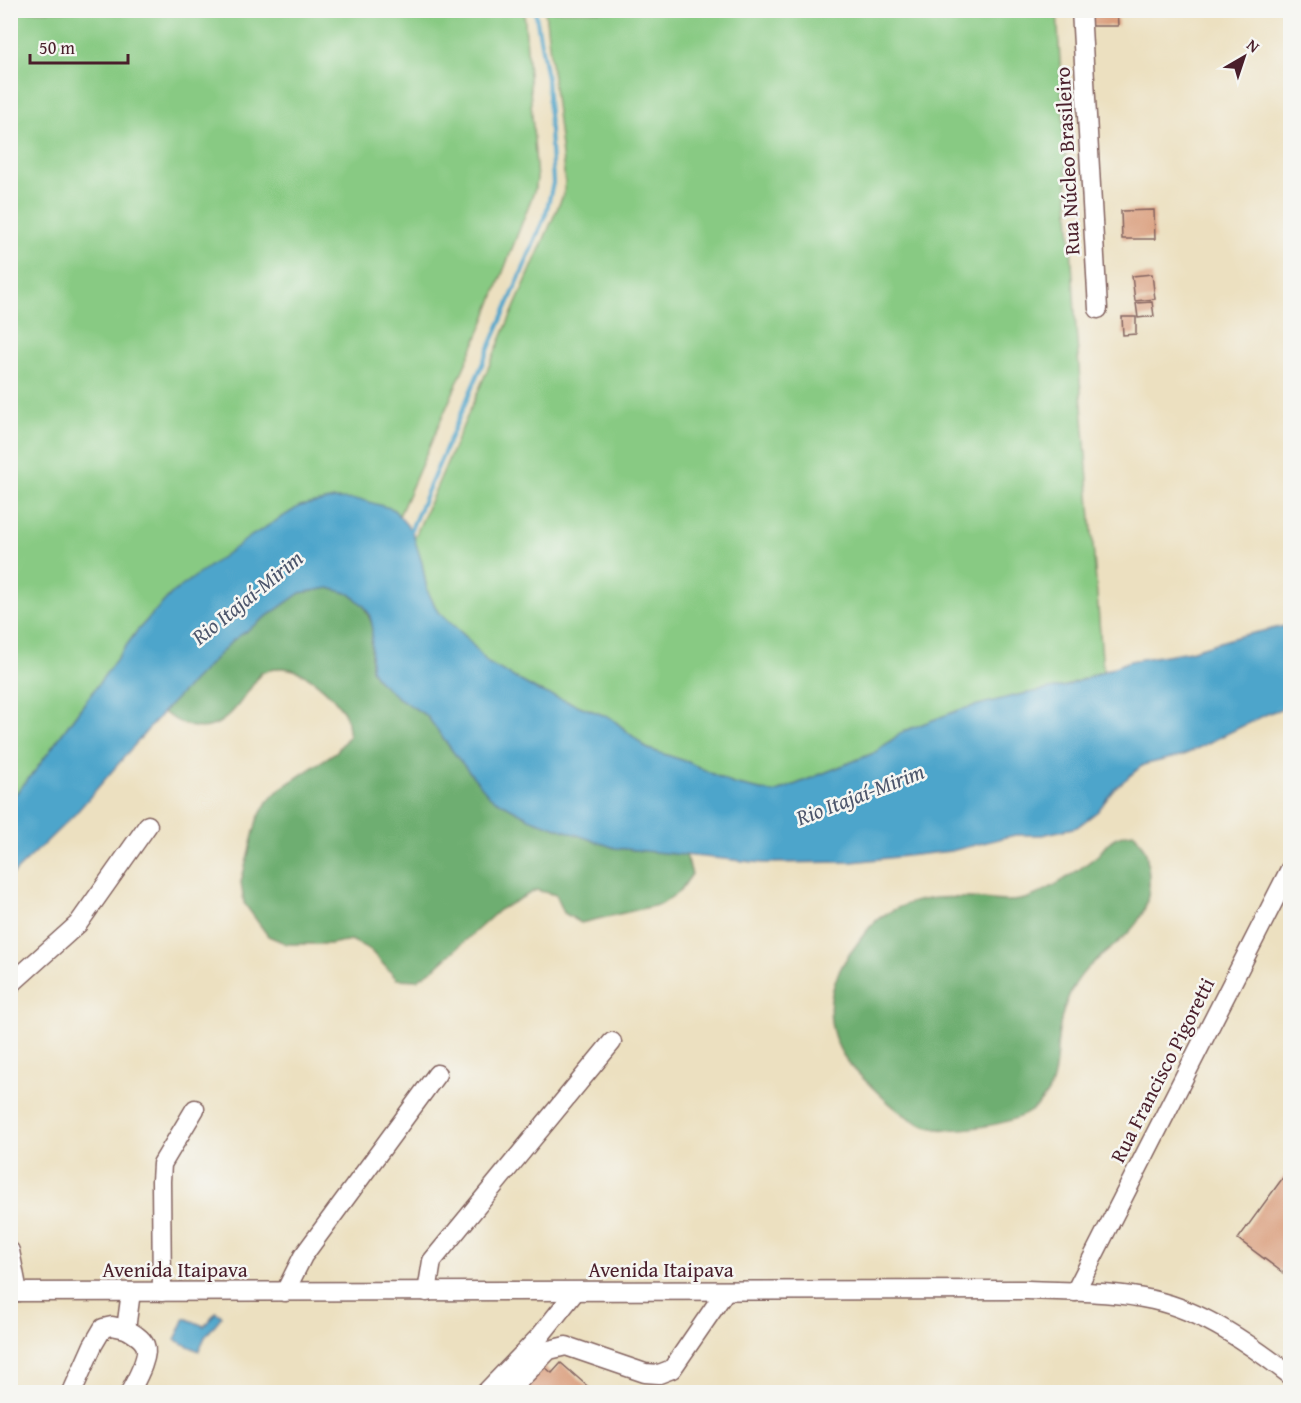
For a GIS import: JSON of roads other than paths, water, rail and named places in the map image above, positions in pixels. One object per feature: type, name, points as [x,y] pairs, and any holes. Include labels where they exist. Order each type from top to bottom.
[{"type":"street","name":"Rua Núcleo Brasileiro","points":[[1081,10],[1098,309]]},
{"type":"street","points":[[10,985],[78,924],[148,825]]},
{"type":"street","name":"Rua Francisco Pigoretti","points":[[1075,1292],[1290,868]]},
{"type":"street","points":[[428,1292],[432,1261],[612,1042]]},
{"type":"street","points":[[285,1292],[303,1257],[437,1074]]},
{"type":"street","points":[[162,1292],[160,1181],[162,1164],[195,1109]]},
{"type":"street","points":[[10,1251],[14,1292]]},
{"type":"street","name":"Avenida Itaipava","points":[[14,1292],[1028,1290],[1075,1292],[1154,1300],[1187,1312],[1243,1341],[1290,1375]]},
{"type":"street","points":[[126,1329],[131,1292]]},
{"type":"street","points":[[486,1392],[540,1336],[575,1292]]},
{"type":"street","points":[[508,1392],[549,1350],[566,1346],[645,1373],[659,1374],[672,1369],[725,1292]]},
{"type":"street","points":[[72,1392],[103,1328],[112,1326],[126,1329],[140,1338],[146,1346],[146,1355],[130,1392]]},
{"type":"water","name":"Rio Itajaí-Mirim","points":[[334,499],[362,500],[393,509],[412,531],[422,563],[427,590],[438,612],[465,636],[488,663],[537,690],[611,718],[648,749],[688,762],[733,784],[774,793],[874,753],[904,731],[959,710],[1013,696],[1066,686],[1130,661],[1190,651],[1240,636],[1290,625],[1290,706],[1269,713],[1184,755],[1143,765],[1114,789],[1098,811],[1077,827],[1042,835],[1015,835],[951,851],[852,862],[763,863],[615,848],[531,819],[490,797],[427,716],[397,697],[378,680],[371,669],[372,624],[369,614],[364,606],[350,594],[329,588],[300,593],[232,641],[163,712],[76,813],[11,876],[11,799],[35,771],[137,631],[171,594],[251,536],[300,506]]},
{"type":"water","points":[[216,1312],[222,1316],[205,1337],[199,1351],[175,1340],[185,1318],[204,1326]]},
{"type":"waterway","points":[[409,534],[546,213],[553,183],[547,78],[535,10]]}]
